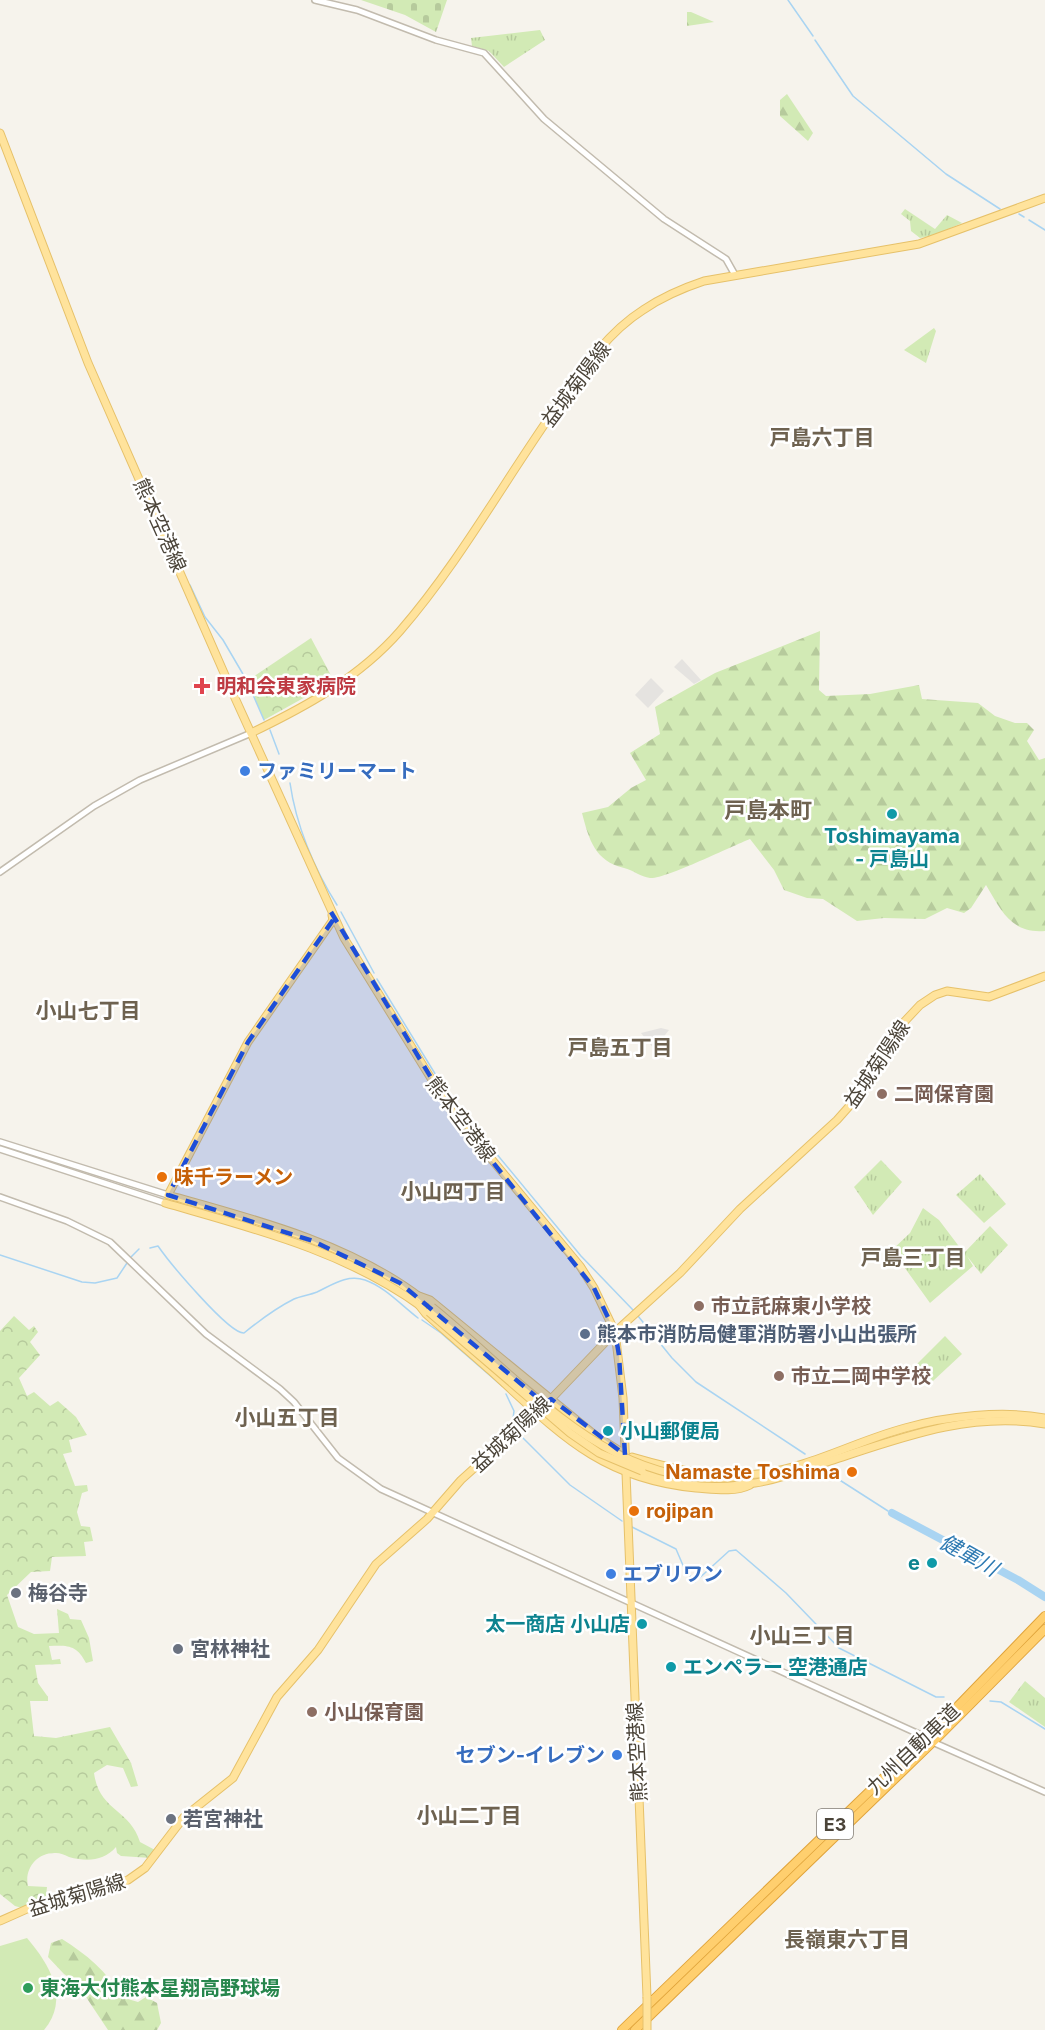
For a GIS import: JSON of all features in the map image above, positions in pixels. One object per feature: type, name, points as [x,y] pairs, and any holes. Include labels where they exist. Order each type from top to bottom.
[{"type":"highway","name":"九州自動車道","points":[[622,2030],[958,1706],[1045,1616]]},
{"type":"highway","name":"九州自動車道","points":[[635,2030],[938,1737],[1045,1629]]},
{"type":"main road","name":"熊本空港線","points":[[0,133],[88,363],[250,733],[344,938],[450,1109],[580,1266],[594,1288],[615,1332],[620,1364],[626,1473],[647,2030]]},
{"type":"main road","name":"益城菊陽線","points":[[250,733],[327,692],[377,654],[399,632],[471,535],[534,440],[605,343],[640,311],[704,281],[919,244],[964,230],[1045,198]]},
{"type":"main road","points":[[331,912],[333,920],[248,1042],[167,1199],[308,1246],[381,1279],[419,1301],[476,1342],[532,1395],[605,1449],[630,1462],[680,1475],[755,1483]]},
{"type":"main road","name":"益城菊陽線","points":[[0,1921],[69,1895],[128,1880],[145,1868],[184,1817],[233,1778],[278,1697],[318,1650],[376,1564],[433,1513],[461,1480],[551,1398],[615,1332],[680,1273],[746,1203],[837,1120],[853,1102],[890,1037],[920,1005],[934,995],[947,991],[989,998],[1045,976]]},
{"type":"main road","points":[[419,1301],[430,1300],[596,1436],[625,1455],[673,1469],[754,1474],[775,1471],[832,1455],[906,1427],[973,1416],[1006,1414],[1045,1419]]},
{"type":"main road","points":[[419,1301],[426,1314],[564,1437],[596,1459],[645,1480],[711,1489],[744,1488],[918,1432],[960,1423],[998,1421],[1045,1424]]},
{"type":"main road","points":[[739,1480],[754,1474]]},
{"type":"street","points":[[315,0],[357,10],[436,40],[484,53],[544,118],[664,219],[726,258],[735,275]]},
{"type":"street","points":[[0,872],[94,806],[140,780],[250,733]]},
{"type":"street","points":[[0,1142],[167,1199]]},
{"type":"street","points":[[0,1149],[167,1199]]},
{"type":"street","points":[[0,1197],[67,1221],[110,1242],[206,1334],[261,1374],[294,1402],[338,1458],[381,1490],[921,1735]]},
{"type":"street","points":[[937,1744],[1045,1792]]},
{"type":"highlighted area","points":[[331,912],[450,1109],[594,1288],[615,1332],[619,1355],[625,1455],[551,1399],[545,1404],[400,1283],[313,1241],[168,1195],[248,1042],[333,920]]},
{"type":"green space","points":[[361,0],[447,0],[436,32],[405,15]]},
{"type":"green space","points":[[687,12],[691,12],[714,22],[687,26]]},
{"type":"green space","points":[[540,30],[545,40],[504,67],[489,51],[472,46],[471,38]]},
{"type":"green space","points":[[787,94],[813,133],[808,141],[780,116],[780,100]]},
{"type":"green space","points":[[905,209],[935,229],[947,215],[962,223],[935,235],[920,238],[911,231],[910,221],[901,214]]},
{"type":"green space","points":[[934,328],[936,331],[926,363],[904,350]]},
{"type":"green space","points":[[820,631],[819,690],[826,696],[870,694],[919,685],[922,699],[978,703],[995,716],[1015,723],[1027,723],[1034,730],[1027,741],[1039,760],[1045,758],[1045,931],[1024,929],[1015,924],[1002,911],[986,885],[971,908],[964,913],[947,908],[925,919],[884,918],[857,921],[823,899],[807,898],[784,890],[774,870],[750,839],[683,868],[650,878],[614,865],[600,855],[587,832],[582,813],[608,807],[631,788],[646,780],[630,753],[660,734],[655,707],[715,673]]},
{"type":"green space","points":[[311,638],[334,681],[264,720],[247,681]]},
{"type":"green space","points":[[881,1160],[902,1182],[873,1215],[854,1187]]},
{"type":"green space","points":[[980,1174],[1006,1204],[984,1223],[956,1195]]},
{"type":"green space","points":[[923,1208],[939,1220],[964,1253],[990,1226],[1008,1245],[981,1274],[967,1256],[973,1266],[930,1303],[892,1250],[910,1233]]},
{"type":"green space","points":[[14,1316],[29,1330],[34,1326],[38,1332],[30,1342],[40,1355],[19,1378],[27,1396],[34,1392],[50,1406],[58,1401],[76,1417],[87,1435],[69,1440],[72,1452],[63,1454],[75,1486],[87,1485],[88,1491],[82,1493],[77,1512],[81,1526],[90,1527],[93,1541],[84,1542],[86,1556],[52,1557],[50,1571],[31,1572],[7,1595],[18,1627],[34,1634],[59,1633],[57,1609],[68,1614],[70,1619],[81,1620],[89,1638],[93,1661],[86,1663],[83,1657],[71,1647],[49,1646],[52,1660],[60,1659],[61,1664],[35,1665],[38,1683],[48,1697],[48,1701],[30,1701],[34,1736],[56,1738],[110,1727],[131,1763],[138,1786],[131,1787],[123,1768],[107,1765],[94,1773],[97,1786],[108,1803],[129,1823],[140,1842],[155,1850],[151,1858],[121,1856],[117,1853],[116,1847],[101,1858],[89,1860],[76,1859],[58,1853],[43,1855],[33,1863],[27,1880],[28,1886],[47,1887],[46,1896],[22,1908],[15,1906],[0,1894],[0,1331]]},
{"type":"green space","points":[[945,1336],[962,1354],[933,1381],[917,1364]]},
{"type":"green space","points":[[1025,1681],[1045,1698],[1045,1727],[1009,1702]]},
{"type":"green space","name":"東海大付熊本星翔高野球場","points":[[27,1938],[43,1959],[54,1982],[56,2006],[44,2030],[0,2030],[0,1946]]},
{"type":"green space","points":[[62,1939],[96,1964],[110,1979],[121,1997],[138,2002],[146,1997],[157,2003],[161,2023],[157,2030],[108,2030],[76,1982],[64,1974],[48,1957],[51,1943]]},
{"type":"shaded area","points":[[682,659],[701,680],[694,684],[674,667]]},
{"type":"shaded area","points":[[651,678],[664,691],[648,708],[635,695]]},
{"type":"shaded area","points":[[661,1028],[669,1030],[654,1049],[641,1033]]},
{"type":"waterway","points":[[788,0],[813,36]]},
{"type":"waterway","points":[[815,40],[853,96],[946,174],[1000,209]]},
{"type":"waterway","points":[[1019,214],[1024,217]]},
{"type":"waterway","points":[[1029,220],[1045,230]]},
{"type":"waterway","points":[[190,585],[205,617],[223,640],[247,681],[264,720]]},
{"type":"waterway","points":[[270,730],[279,754]]},
{"type":"waterway","points":[[290,783],[307,846],[337,905]]},
{"type":"waterway","points":[[341,912],[374,973]]},
{"type":"waterway","points":[[377,979],[445,1090]]},
{"type":"waterway","points":[[448,1095],[581,1256],[633,1310]]},
{"type":"waterway","points":[[150,1248],[158,1246],[213,1310],[236,1330],[244,1333],[268,1314],[294,1299],[352,1278],[365,1280],[379,1287],[418,1318]]},
{"type":"waterway","points":[[131,1257],[139,1249]]},
{"type":"waterway","points":[[0,1255],[82,1282],[95,1283],[117,1278],[127,1263]]},
{"type":"waterway","points":[[638,1316],[672,1358],[696,1382],[805,1454]]},
{"type":"waterway","points":[[422,1320],[441,1333],[502,1386]]},
{"type":"waterway","points":[[506,1394],[514,1411],[512,1426]]},
{"type":"waterway","points":[[519,1434],[570,1485],[622,1521]]},
{"type":"waterway","points":[[824,1470],[888,1511]]},
{"type":"waterway","name":"健軍川","points":[[892,1513],[1018,1580],[1045,1597]]},
{"type":"waterway","points":[[632,1527],[676,1549],[685,1570],[695,1582],[729,1551],[736,1550],[786,1593],[839,1648],[936,1697],[944,1697]]},
{"type":"waterway","points":[[990,1701],[1001,1702],[1045,1729]]},
{"type":"place","name":"明和会東家病院","points":[[202,686]]},
{"type":"place","name":"ファミリーマート","points":[[245,771]]},
{"type":"place","name":"Toshimayama - 戸島山","points":[[892,814]]},
{"type":"place","name":"二岡保育園","points":[[882,1094]]},
{"type":"place","name":"味千ラーメン","points":[[162,1177]]},
{"type":"place","name":"市立託麻東小学校","points":[[699,1306]]},
{"type":"place","name":"熊本市消防局健軍消防署小山出張所","points":[[585,1334]]},
{"type":"place","name":"市立二岡中学校","points":[[779,1376]]},
{"type":"place","name":"小山郵便局","points":[[608,1431]]},
{"type":"place","name":"Namaste Toshima","points":[[852,1472]]},
{"type":"place","name":"rojipan","points":[[634,1511]]},
{"type":"place","name":"e","points":[[932,1563]]},
{"type":"place","name":"エブリワン","points":[[611,1574]]},
{"type":"place","name":"梅谷寺","points":[[16,1593]]},
{"type":"place","name":"太一商店 小山店","points":[[642,1624]]},
{"type":"place","name":"宮林神社","points":[[178,1649]]},
{"type":"place","name":"エンペラー 空港通店","points":[[671,1667]]},
{"type":"place","name":"小山保育園","points":[[312,1712]]},
{"type":"place","name":"セブン-イレブン","points":[[617,1755]]},
{"type":"place","name":"若宮神社","points":[[171,1819]]},
{"type":"place","name":"東海大付熊本星翔高野球場","points":[[28,1988]]},
{"type":"district","name":"戸島六丁目","points":[[822,437]]},
{"type":"district","name":"戸島本町","points":[[768,810]]},
{"type":"district","name":"小山七丁目","points":[[88,1010]]},
{"type":"district","name":"戸島五丁目","points":[[620,1047]]},
{"type":"district","name":"小山四丁目","points":[[453,1191]]},
{"type":"district","name":"戸島三丁目","points":[[913,1257]]},
{"type":"district","name":"小山五丁目","points":[[287,1417]]},
{"type":"district","name":"小山三丁目","points":[[802,1635]]},
{"type":"district","name":"小山二丁目","points":[[469,1815]]},
{"type":"district","name":"長嶺東六丁目","points":[[847,1939]]}]
